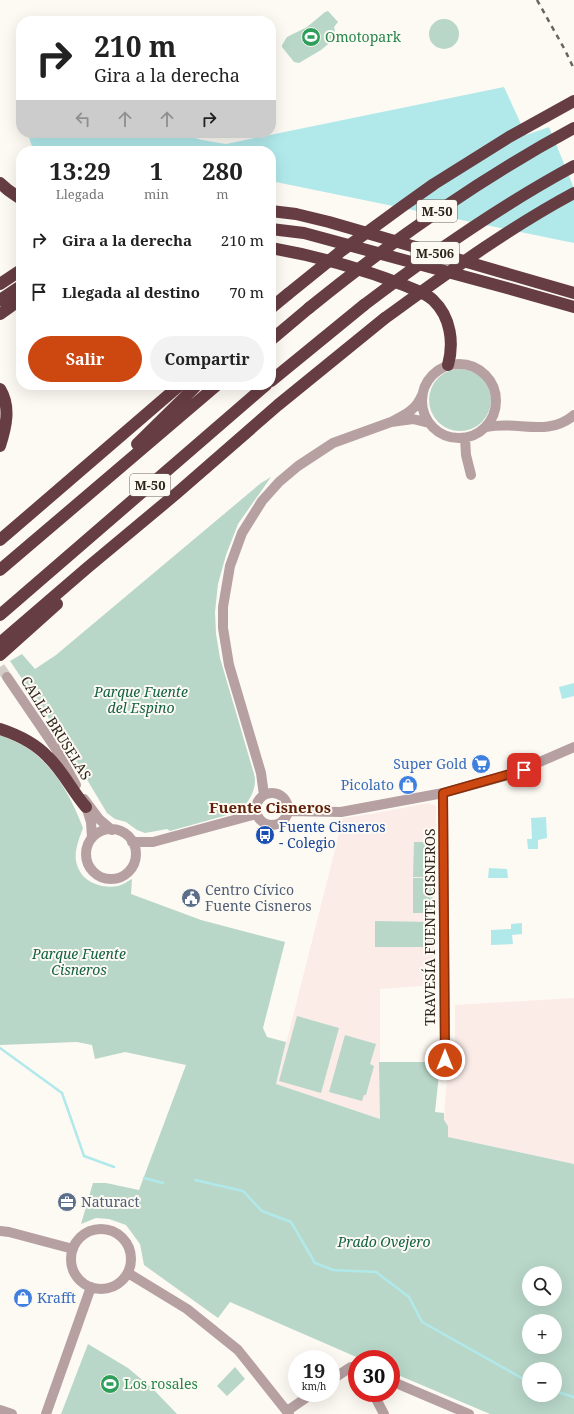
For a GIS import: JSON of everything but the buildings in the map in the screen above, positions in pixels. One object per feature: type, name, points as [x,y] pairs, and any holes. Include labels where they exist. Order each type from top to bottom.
[{"type":"highway","points":[[276,304],[340,252],[428,188],[509,137],[574,101]]},
{"type":"highway","name":"M-50","points":[[276,336],[347,277],[424,220],[462,194],[574,128]]},
{"type":"highway","name":"M-50","points":[[276,377],[364,305],[461,234],[540,184],[574,166]]},
{"type":"highway","points":[[0,183],[16,196]]},
{"type":"highway","name":"M-50","points":[[0,643],[87,568],[177,494],[278,405],[385,318],[500,237],[574,193]]},
{"type":"highway","name":"M-506","points":[[276,212],[296,214],[329,222],[574,294]]},
{"type":"highway","name":"M-506","points":[[276,230],[304,233],[507,288],[574,308]]},
{"type":"highway","points":[[276,249],[305,254],[383,277],[428,295],[434,300],[444,314],[449,329],[451,346],[448,365]]},
{"type":"highway","points":[[0,284],[16,273]]},
{"type":"highway","points":[[0,300],[16,289]]},
{"type":"highway","points":[[0,314],[16,303]]},
{"type":"highway","points":[[0,389],[5,396],[7,419],[0,446]]},
{"type":"highway","points":[[0,540],[174,390]]},
{"type":"highway","points":[[94,490],[131,450],[191,390]]},
{"type":"highway","name":"M-50","points":[[0,570],[212,390]]},
{"type":"highway","name":"M-50","points":[[0,615],[260,390]]},
{"type":"highway","points":[[0,656],[177,494]]},
{"type":"highway","points":[[0,729],[18,735],[49,757],[86,807]]},
{"type":"street","points":[[264,795],[260,773],[229,665],[223,628],[223,607],[230,566],[242,533],[262,501],[279,482],[298,466],[333,443],[391,422],[409,413],[416,406],[425,385],[431,376],[438,370],[448,365],[460,363],[472,365],[483,371],[491,381],[496,392],[497,404],[494,416],[487,427]]},
{"type":"street","points":[[422,395],[424,415],[429,423],[436,431],[445,436],[455,438],[465,438],[477,434],[487,427],[498,424],[508,424],[531,428],[555,426],[574,415]]},
{"type":"street","points":[[391,422],[413,419],[429,423]]},
{"type":"street","points":[[465,438],[466,455],[471,475]]},
{"type":"street","name":"CALLE BRUSELAS","points":[[7,677],[56,749],[81,794],[96,816],[112,830]]},
{"type":"street","points":[[287,810],[341,812],[443,793],[512,774],[574,747]]},
{"type":"street","name":"TRAVESÍA FUENTE CISNEROS","points":[[443,793],[445,1060]]},
{"type":"street","name":"CALLE BRUSELAS","points":[[81,794],[91,822],[92,837]]},
{"type":"street","points":[[274,794],[280,796],[287,805],[287,810],[283,820],[274,825],[264,824],[256,814],[256,804],[264,795],[274,794]]},
{"type":"street","points":[[132,842],[153,842],[256,814]]},
{"type":"street","points":[[135,859],[132,842],[123,833],[112,830],[101,831],[92,837],[86,855],[90,868],[99,876],[112,879],[124,875],[133,865],[135,859],[142,850],[153,842]]},
{"type":"street","points":[[99,1229],[116,1233],[128,1245],[131,1254],[131,1264],[128,1273],[124,1279],[112,1287],[98,1289],[91,1287],[83,1283],[77,1276],[73,1267],[73,1249],[80,1238],[91,1231],[99,1229]]},
{"type":"street","points":[[0,1231],[73,1249]]},
{"type":"street","points":[[128,1273],[187,1308],[238,1350],[288,1412],[301,1402]]},
{"type":"street","points":[[46,1414],[91,1287]]},
{"type":"street","points":[[400,1385],[469,1414]]},
{"type":"street","points":[[378,1402],[384,1414]]},
{"type":"street","points":[[0,1410],[12,1414]]},
{"type":"shaded area","points":[[428,803],[436,806],[434,985],[380,989],[380,1119],[276,1084],[343,818]]},
{"type":"shaded area","points":[[574,998],[574,1164],[448,1137],[448,1126],[444,1120],[447,1075],[453,1074],[461,1068],[463,1060],[455,1044],[455,1005]]},
{"type":"green space","name":"Omotopark","points":[[328,11],[338,22],[334,27],[335,31],[333,40],[321,50],[299,63],[294,62],[282,47],[287,37],[307,27]]},
{"type":"green space","points":[[444,19],[450,20],[458,28],[458,40],[450,48],[444,49],[438,48],[430,40],[429,34],[430,28],[438,20]]},
{"type":"green space","points":[[460,369],[472,372],[482,378],[488,388],[491,400],[488,412],[482,422],[472,428],[460,431],[448,428],[438,422],[432,412],[429,400],[432,388],[438,378],[448,372]]},
{"type":"green space","name":"Parque Fuente del Espino","points":[[271,477],[238,524],[226,555],[218,584],[215,612],[216,634],[220,658],[254,774],[254,790],[249,800],[238,812],[170,831],[167,829],[145,833],[137,830],[126,822],[115,819],[107,813],[64,741],[10,661],[22,654],[35,669],[56,655],[261,483]]},
{"type":"green space","name":"Prado Ovejero","points":[[0,735],[21,744],[33,752],[42,760],[63,786],[83,828],[77,846],[76,860],[83,876],[88,880],[99,885],[112,887],[124,884],[132,879],[131,894],[201,920],[285,942],[263,1028],[267,1037],[286,1042],[276,1084],[380,1119],[379,1062],[429,1062],[433,1069],[439,1074],[435,1112],[444,1113],[444,1120],[448,1126],[448,1137],[574,1164],[574,1414],[490,1414],[400,1376],[400,1350],[348,1350],[348,1353],[230,1302],[218,1318],[144,1265],[140,1244],[126,1225],[109,1219],[96,1218],[81,1224],[93,1183],[106,1183],[139,1190],[186,1065],[125,1052],[95,1059],[92,1045],[77,1042],[0,1045]]},
{"type":"green space","points":[[414,842],[433,842],[433,877],[413,877]]},
{"type":"green space","points":[[413,878],[433,878],[432,913],[413,913]]},
{"type":"green space","points":[[375,921],[432,922],[432,947],[375,947]]},
{"type":"green space","points":[[297,1016],[339,1028],[321,1093],[279,1081]]},
{"type":"green space","points":[[345,1035],[376,1044],[370,1064],[374,1066],[366,1095],[364,1095],[362,1101],[329,1092]]},
{"type":"green space","name":"Los rosales","points":[[88,1344],[128,1368],[153,1389],[177,1414],[61,1414]]},
{"type":"green space","points":[[235,1367],[245,1379],[227,1396],[217,1386]]},
{"type":"water","points":[[504,87],[526,135],[549,127],[574,188],[574,243],[276,182],[276,146],[32,146],[29,138],[195,138],[226,144],[255,138],[276,138],[276,134]]},
{"type":"water","points":[[574,683],[574,696],[562,699],[559,687]]},
{"type":"water","points":[[546,817],[547,838],[538,840],[538,849],[528,849],[527,839],[532,839],[531,818]]},
{"type":"water","points":[[489,868],[507,869],[508,878],[488,878]]},
{"type":"water","points":[[522,923],[522,934],[512,935],[513,944],[491,945],[491,930],[511,929],[511,924]]},
{"type":"waterway","points":[[0,1048],[62,1093],[84,1156],[114,1167]]},
{"type":"waterway","points":[[144,1178],[163,1183]]},
{"type":"waterway","points":[[195,1180],[243,1191],[262,1211],[291,1222],[315,1263],[333,1270],[376,1272],[409,1297],[422,1322],[522,1378]]},
{"type":"waterway","points":[[562,1393],[574,1397]]},
{"type":"tunnel","points":[[0,667],[7,677]]},
{"type":"railway","points":[[537,0],[574,69]]},
{"type":"place","name":"Omotopark","points":[[311,37]]},
{"type":"place","name":"Super Gold","points":[[481,764]]},
{"type":"place","name":"Picolato","points":[[408,785]]},
{"type":"place","name":"Fuente Cisneros - Colegio","points":[[265,835]]},
{"type":"place","name":"Centro Cívico Fuente Cisneros","points":[[191,898]]},
{"type":"place","name":"Naturact","points":[[67,1202]]},
{"type":"place","name":"Krafft","points":[[23,1298]]},
{"type":"place","name":"Los rosales","points":[[110,1384]]},
{"type":"district","name":"Fuente Cisneros","points":[[270,808]]},
{"type":"route","points":[[445,1060],[443,793],[524,770]]},
{"type":"park label","name":"Parque Fuente Cisneros","points":[[79,962]]}]
